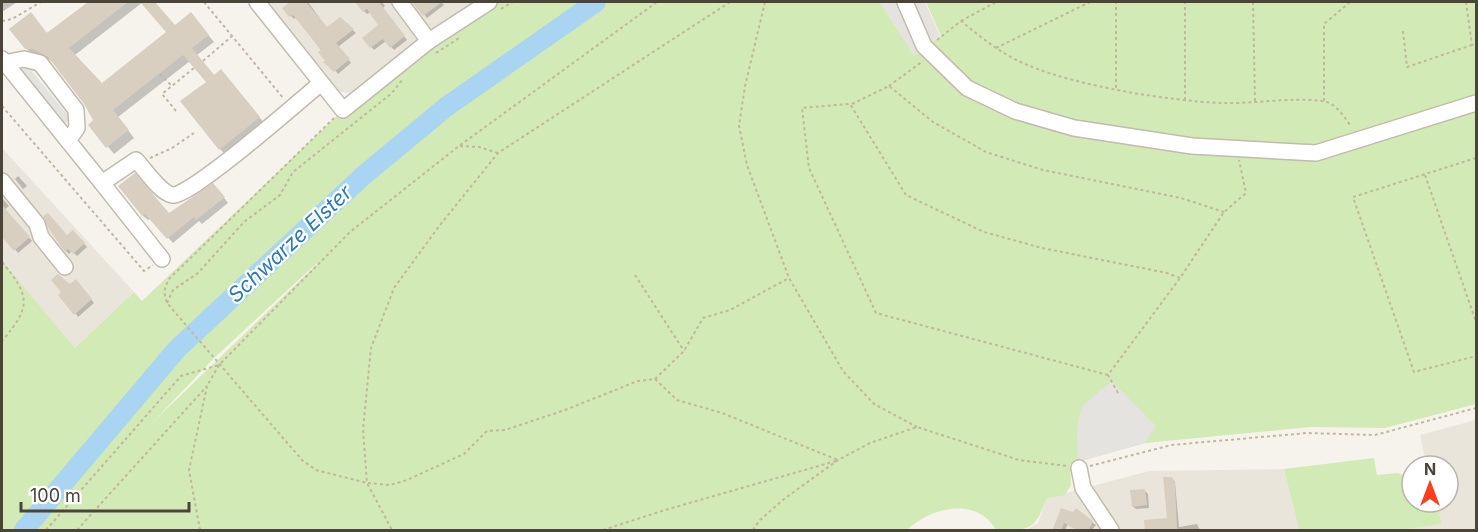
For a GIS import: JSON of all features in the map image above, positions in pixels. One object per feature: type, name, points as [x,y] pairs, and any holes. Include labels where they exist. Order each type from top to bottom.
[{"type":"street","points":[[257,2],[343,110],[493,6]]},
{"type":"street","points":[[400,2],[432,47]]},
{"type":"street","points":[[905,2],[924,46],[967,88],[1015,111],[1074,128],[1192,146],[1316,153],[1476,103]]},
{"type":"street","points":[[3,61],[24,59],[40,63],[76,110],[77,128],[68,141]]},
{"type":"street","points":[[3,61],[162,259]]},
{"type":"street","points":[[102,183],[133,160],[139,162],[166,192],[178,196],[230,159],[321,83]]},
{"type":"street","points":[[2,181],[37,224],[41,237],[65,267]]},
{"type":"street","points":[[1079,468],[1083,488],[1111,531]]},
{"type":"path","points":[[2,21],[12,19],[41,2]]},
{"type":"path","points":[[204,2],[291,108]]},
{"type":"path","points":[[493,6],[513,2]]},
{"type":"path","points":[[77,531],[207,386],[219,365],[350,232],[459,146],[657,2]]},
{"type":"path","points":[[392,531],[367,483],[363,429],[371,348],[394,288],[498,153],[730,2]]},
{"type":"path","points":[[765,2],[745,86],[739,126],[747,165],[789,278],[843,371],[874,404],[917,427],[1019,460],[1079,468],[1124,459],[1171,445],[1307,433],[1375,435],[1476,408]]},
{"type":"path","points":[[996,2],[961,21],[934,43],[932,54],[889,86],[850,104],[802,108],[809,168],[876,313],[1108,375],[1118,393]]},
{"type":"path","points":[[995,49],[1090,2]]},
{"type":"path","points":[[1116,2],[1116,88]]},
{"type":"path","points":[[1185,2],[1185,100]]},
{"type":"path","points":[[1253,2],[1255,103]]},
{"type":"path","points":[[1324,101],[1324,24],[1350,2]]},
{"type":"path","points":[[1466,2],[1472,45]]},
{"type":"path","points":[[961,21],[995,49],[1029,66],[1072,79],[1185,100],[1255,103],[1324,101],[1342,112],[1359,140]]},
{"type":"path","points":[[1403,31],[1407,67],[1476,44]]},
{"type":"path","points":[[432,47],[464,35]]},
{"type":"path","points":[[203,60],[232,36]]},
{"type":"path","points":[[176,111],[162,94],[194,68]]},
{"type":"path","points":[[160,74],[172,86]]},
{"type":"path","points":[[167,303],[173,290],[198,273],[244,222],[280,195],[293,172],[392,93],[404,78]]},
{"type":"path","points":[[889,86],[933,122],[986,152],[1044,170],[1181,198],[1224,212]]},
{"type":"path","points":[[850,104],[906,195],[984,232],[1042,248],[1167,273],[1180,278]]},
{"type":"path","points":[[2,106],[144,271],[162,259]]},
{"type":"path","points":[[343,110],[168,280],[164,291],[167,303],[219,365],[302,460],[316,470],[367,483],[390,485],[407,480],[464,454],[488,431],[505,430],[565,410],[638,381],[655,379],[684,351],[703,318],[730,310],[789,278]]},
{"type":"path","points":[[139,162],[172,148],[194,134]]},
{"type":"path","points":[[459,146],[479,147],[498,153]]},
{"type":"path","points":[[1108,375],[1180,278],[1224,212],[1246,193],[1239,148]]},
{"type":"path","points":[[1476,158],[1353,197],[1414,372],[1476,356]]},
{"type":"path","points":[[1425,175],[1476,322]]},
{"type":"path","points":[[2,261],[21,285],[26,302],[19,321],[2,341]]},
{"type":"path","points":[[635,275],[684,351]]},
{"type":"path","points":[[46,531],[181,376],[219,365]]},
{"type":"path","points":[[655,379],[677,400],[722,413],[838,460]]},
{"type":"path","points":[[200,531],[189,470],[207,386]]},
{"type":"path","points":[[753,531],[760,520],[784,499],[838,460],[870,443],[917,427]]},
{"type":"path","points":[[603,531],[665,510],[838,460]]},
{"type":"shaded area","points":[[267,2],[481,2],[349,93],[337,91]]},
{"type":"shaded area","points":[[880,2],[925,2],[940,36],[914,55]]},
{"type":"shaded area","points":[[26,64],[71,119],[63,125],[18,70]]},
{"type":"shaded area","points":[[2,148],[134,292],[75,348],[2,262]]},
{"type":"shaded area","points":[[1112,381],[1156,426],[1145,443],[1078,462],[1077,427],[1082,406]]},
{"type":"shaded area","points":[[1476,420],[1476,530],[1400,530],[1442,524],[1439,514],[1460,514],[1460,454],[1424,454],[1420,435]]},
{"type":"shaded area","points":[[1284,469],[1299,530],[1026,530],[1038,523],[1047,498],[1149,471]]},
{"type":"green space","points":[[489,2],[880,2],[914,55],[941,36],[926,2],[1476,2],[1476,404],[1385,428],[1310,427],[1145,443],[1070,464],[1071,485],[1065,495],[1047,498],[1034,523],[1017,530],[996,530],[988,519],[978,512],[953,509],[928,516],[907,530],[2,530],[2,261],[75,348],[134,292],[142,301],[343,110]],"holes":[[[317,264],[152,423],[214,358]]]},
{"type":"green space","points":[[1374,458],[1377,475],[1400,474],[1400,514],[1439,514],[1442,524],[1400,530],[1299,530],[1284,469]]},
{"type":"building","points":[[88,2],[128,2],[69,48],[102,83],[166,32],[140,2],[155,2],[175,25],[191,12],[209,35],[192,48],[214,75],[221,69],[260,117],[219,150],[180,101],[206,82],[183,55],[113,110],[129,130],[106,148],[88,125],[93,120],[84,104],[48,57],[33,49],[25,49],[9,29],[31,12],[47,33]]},
{"type":"building","points":[[290,2],[306,2],[327,27],[340,17],[354,29],[336,43],[350,59],[334,72],[323,62],[325,61],[318,52],[321,50],[293,15],[289,17],[282,8]]},
{"type":"building","points":[[355,2],[379,2],[405,36],[390,48],[383,39],[370,48],[362,38],[378,25],[367,9],[363,12]]},
{"type":"building","points":[[412,2],[442,2],[423,16]]},
{"type":"building","points":[[135,173],[169,213],[213,183],[225,197],[196,220],[194,217],[167,239],[145,214],[142,216],[118,186]]},
{"type":"building","points":[[2,205],[30,237],[14,251],[2,237]]},
{"type":"building","points":[[48,213],[67,235],[73,230],[85,243],[73,254],[68,249],[65,252],[49,229],[43,216]]},
{"type":"building","points":[[58,274],[70,284],[76,279],[92,299],[74,315],[58,295],[61,292],[51,280]]},
{"type":"building","points":[[1163,477],[1172,477],[1175,484],[1177,531],[1145,531],[1144,520],[1167,518]]},
{"type":"building","points":[[1145,489],[1147,505],[1132,507],[1130,490]]},
{"type":"building","points":[[1061,508],[1073,512],[1076,508],[1093,521],[1088,531],[1078,531],[1064,523],[1061,531],[1052,531]]},
{"type":"waterway","name":"Schwarze Elster","points":[[24,530],[177,349],[364,175],[446,107],[596,2]]}]
